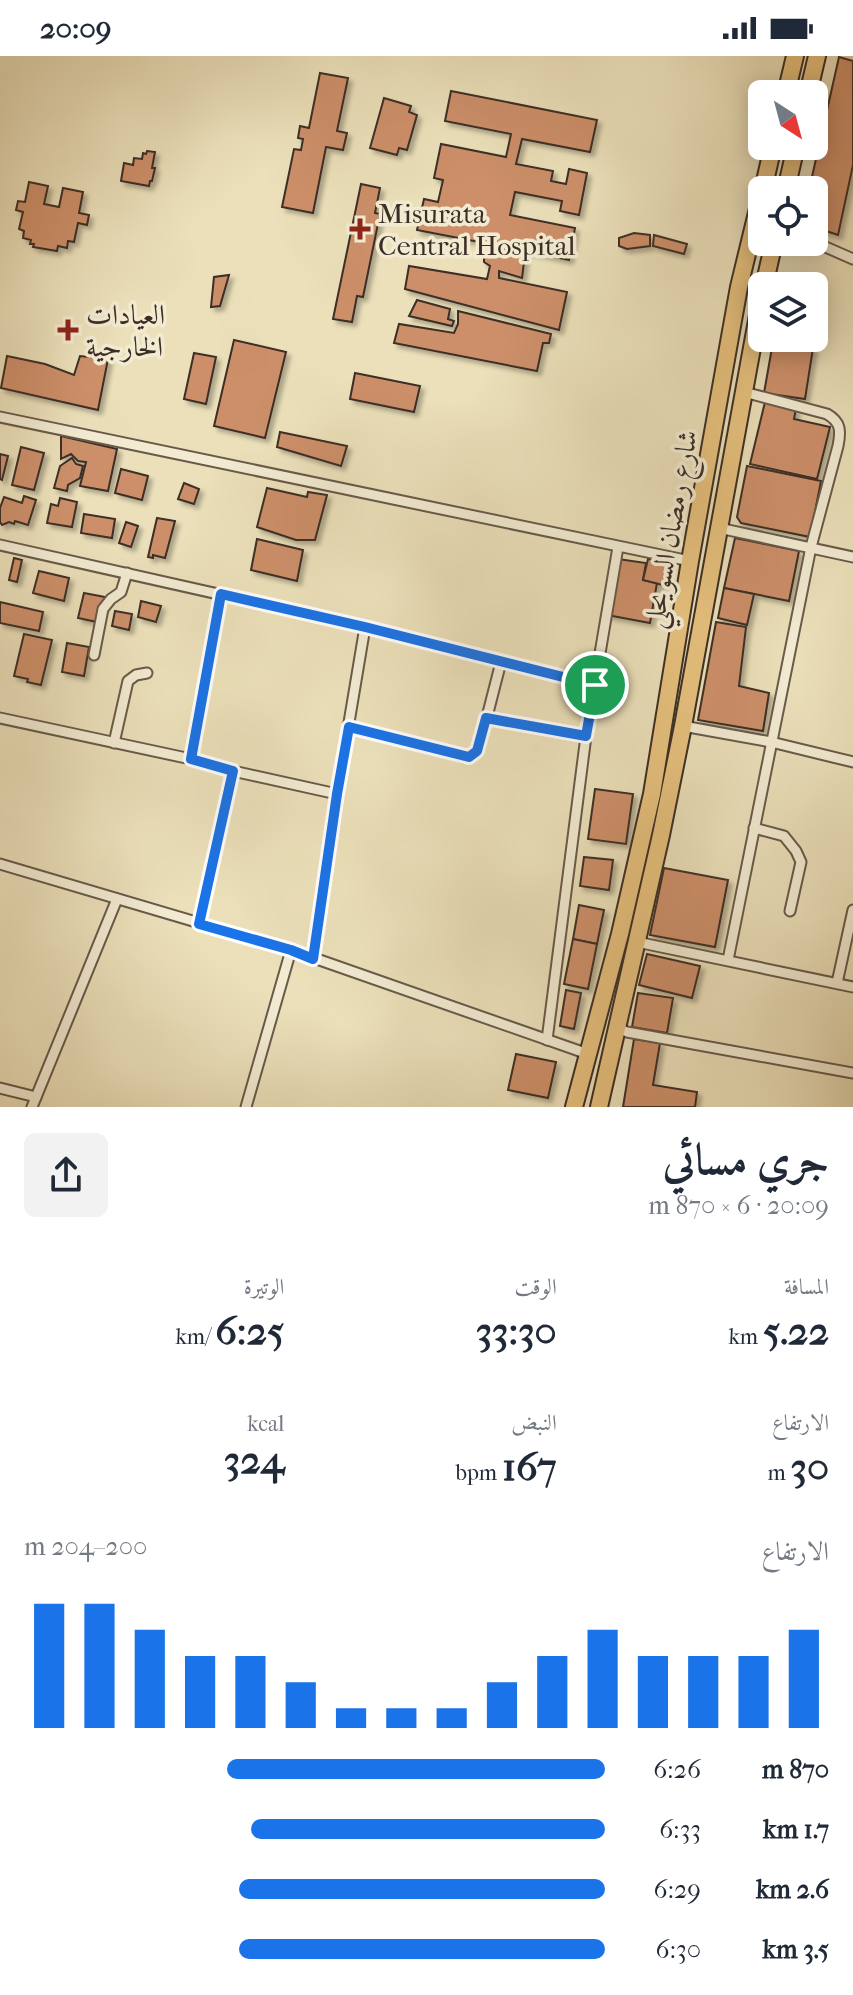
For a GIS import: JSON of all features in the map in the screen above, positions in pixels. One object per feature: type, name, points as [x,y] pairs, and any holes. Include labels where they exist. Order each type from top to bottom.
[{"type":"main road","points":[[789,80],[795,56]]},
{"type":"main road","points":[[812,80],[818,58]]},
{"type":"main road","name":"شارع رمضان السويحلي","points":[[574,1107],[620,934],[652,794],[690,561],[748,249]]},
{"type":"main road","name":"شارع رمضان السويحلي","points":[[599,1107],[683,726],[751,352]]},
{"type":"street","points":[[828,248],[853,259]]},
{"type":"street","points":[[728,960],[811,547],[840,431],[839,425],[827,414],[744,392]]},
{"type":"street","points":[[0,417],[690,561]]},
{"type":"street","points":[[719,528],[853,557]]},
{"type":"street","points":[[0,545],[365,627],[595,685]]},
{"type":"street","points":[[547,1040],[586,736],[618,547]]},
{"type":"street","points":[[94,655],[103,609],[121,592],[127,573]]},
{"type":"street","points":[[191,759],[221,594]]},
{"type":"street","points":[[313,959],[365,627]]},
{"type":"street","points":[[349,727],[469,757],[477,751],[501,662]]},
{"type":"street","points":[[114,743],[128,681],[136,675],[147,673]]},
{"type":"street","points":[[0,718],[337,794]]},
{"type":"street","points":[[486,718],[586,736]]},
{"type":"street","points":[[683,726],[771,742],[853,762]]},
{"type":"street","points":[[199,924],[233,771]]},
{"type":"street","points":[[754,828],[784,836],[801,862],[790,911]]},
{"type":"street","points":[[0,864],[291,950],[588,1054]]},
{"type":"street","points":[[0,1088],[34,1102],[117,899]]},
{"type":"street","points":[[837,983],[853,910]]},
{"type":"street","points":[[637,942],[853,987]]},
{"type":"street","points":[[248,1107],[291,950]]},
{"type":"street","points":[[618,1028],[853,1073]]},
{"type":"building","points":[[839,57],[853,61],[853,165],[838,235],[828,232],[828,176],[812,176],[816,160],[828,160],[828,106]]},
{"type":"building","points":[[320,73],[348,78],[337,131],[347,133],[343,150],[326,147],[313,213],[282,207],[294,149],[301,150],[303,139],[298,138],[300,126],[309,128]]},
{"type":"building","points":[[451,91],[597,120],[590,152],[522,139],[516,164],[553,171],[551,181],[566,184],[569,169],[587,173],[579,215],[560,211],[562,201],[515,192],[510,215],[575,228],[569,260],[500,245],[501,249],[525,254],[522,278],[499,271],[499,278],[567,292],[559,330],[405,289],[409,266],[487,279],[490,266],[484,262],[484,255],[495,254],[495,245],[417,230],[424,199],[438,202],[443,180],[434,178],[441,144],[506,157],[511,134],[445,121]]},
{"type":"building","points":[[384,98],[411,106],[409,112],[417,115],[407,150],[399,148],[397,155],[370,148]]},
{"type":"building","points":[[147,151],[155,152],[152,168],[155,168],[149,186],[121,181],[124,163],[133,165],[134,158],[142,159]]},
{"type":"building","points":[[29,182],[48,186],[44,204],[59,207],[63,188],[83,192],[79,213],[89,215],[87,225],[78,223],[74,242],[68,241],[67,248],[58,246],[57,251],[33,247],[31,240],[23,238],[24,231],[19,229],[23,212],[16,210],[18,201],[25,202]]},
{"type":"building","points":[[361,184],[380,188],[375,213],[380,214],[363,297],[357,296],[352,322],[333,319]]},
{"type":"building","points":[[634,233],[650,235],[650,246],[627,249],[619,246],[619,238]]},
{"type":"building","points":[[654,235],[687,244],[684,254],[653,246]]},
{"type":"building","points":[[229,275],[220,306],[211,307],[214,277]]},
{"type":"building","points":[[417,300],[450,309],[448,319],[454,321],[452,326],[409,316]]},
{"type":"building","points":[[458,311],[551,334],[549,343],[543,343],[537,371],[394,343],[399,324],[454,333]]},
{"type":"building","points":[[234,340],[286,352],[265,438],[214,426]]},
{"type":"building","points":[[771,352],[812,352],[805,399],[764,393]]},
{"type":"building","points":[[194,353],[216,357],[206,404],[184,399]]},
{"type":"building","points":[[7,356],[45,364],[74,375],[80,356],[108,359],[98,410],[1,388]]},
{"type":"building","points":[[355,373],[420,386],[414,412],[350,399]]},
{"type":"building","points":[[765,402],[796,409],[794,419],[830,427],[817,479],[750,464]]},
{"type":"building","points":[[280,432],[347,446],[341,466],[277,447]]},
{"type":"building","points":[[61,436],[117,449],[108,491],[80,486],[86,462],[78,461],[71,454],[61,459]]},
{"type":"building","points":[[21,447],[44,453],[34,490],[12,485]]},
{"type":"building","points":[[0,454],[8,456],[2,480],[0,479]]},
{"type":"building","points":[[72,458],[76,464],[83,466],[80,478],[68,485],[67,491],[54,488],[60,466]]},
{"type":"building","points":[[747,466],[821,481],[810,537],[741,523],[737,517]]},
{"type":"building","points":[[121,469],[148,476],[142,500],[115,493]]},
{"type":"building","points":[[184,483],[199,489],[194,504],[178,499]]},
{"type":"building","points":[[267,488],[307,497],[308,492],[327,495],[315,540],[296,540],[257,527]]},
{"type":"building","points":[[24,496],[36,500],[28,525],[15,521],[14,524],[9,522],[2,525],[0,508],[4,497],[22,503]]},
{"type":"building","points":[[60,498],[77,502],[72,527],[47,523],[51,504],[58,506]]},
{"type":"building","points":[[84,514],[115,519],[112,538],[81,533]]},
{"type":"building","points":[[157,518],[175,521],[165,558],[148,557]]},
{"type":"building","points":[[126,522],[138,526],[131,547],[119,543]]},
{"type":"building","points":[[735,538],[799,551],[789,601],[724,588]]},
{"type":"building","points":[[257,539],[303,550],[297,581],[251,570]]},
{"type":"building","points":[[14,558],[22,560],[17,582],[9,580]]},
{"type":"building","points":[[618,559],[646,563],[643,580],[657,583],[650,623],[607,615]]},
{"type":"building","points":[[648,559],[669,562],[663,585],[643,580]]},
{"type":"building","points":[[39,571],[69,578],[64,601],[33,593]]},
{"type":"building","points":[[724,588],[754,594],[747,625],[718,618]]},
{"type":"building","points":[[84,593],[105,597],[97,622],[78,618]]},
{"type":"building","points":[[141,601],[161,606],[156,622],[138,617]]},
{"type":"building","points":[[0,602],[43,612],[39,631],[0,623]]},
{"type":"building","points":[[115,611],[132,614],[129,630],[112,626]]},
{"type":"building","points":[[716,622],[746,627],[739,686],[769,693],[763,731],[698,720]]},
{"type":"building","points":[[24,634],[52,640],[41,685],[14,676]]},
{"type":"building","points":[[67,643],[89,647],[84,676],[62,672]]},
{"type":"building","points":[[595,789],[633,794],[626,844],[588,839]]},
{"type":"building","points":[[584,857],[613,860],[609,890],[580,886]]},
{"type":"building","points":[[664,868],[728,880],[715,947],[650,935]]},
{"type":"building","points":[[579,905],[604,910],[597,944],[573,939]]},
{"type":"building","points":[[573,939],[597,944],[588,989],[564,984]]},
{"type":"building","points":[[647,954],[700,966],[692,998],[639,985]]},
{"type":"building","points":[[566,990],[581,993],[574,1029],[560,1026]]},
{"type":"building","points":[[638,993],[673,998],[667,1033],[632,1027]]},
{"type":"building","points":[[634,1039],[660,1043],[653,1085],[697,1092],[695,1107],[623,1107]]},
{"type":"building","points":[[516,1054],[556,1062],[548,1098],[508,1090]]},
{"type":"place","name":"Misurata Central Hospital","points":[[360,229]]},
{"type":"place","name":"العيادات الخارجية","points":[[68,330]]},
{"type":"route","points":[[221,594],[595,685],[586,736],[486,718],[477,751],[469,757],[349,727],[313,959],[199,924],[233,771],[191,759],[221,594]]}]
